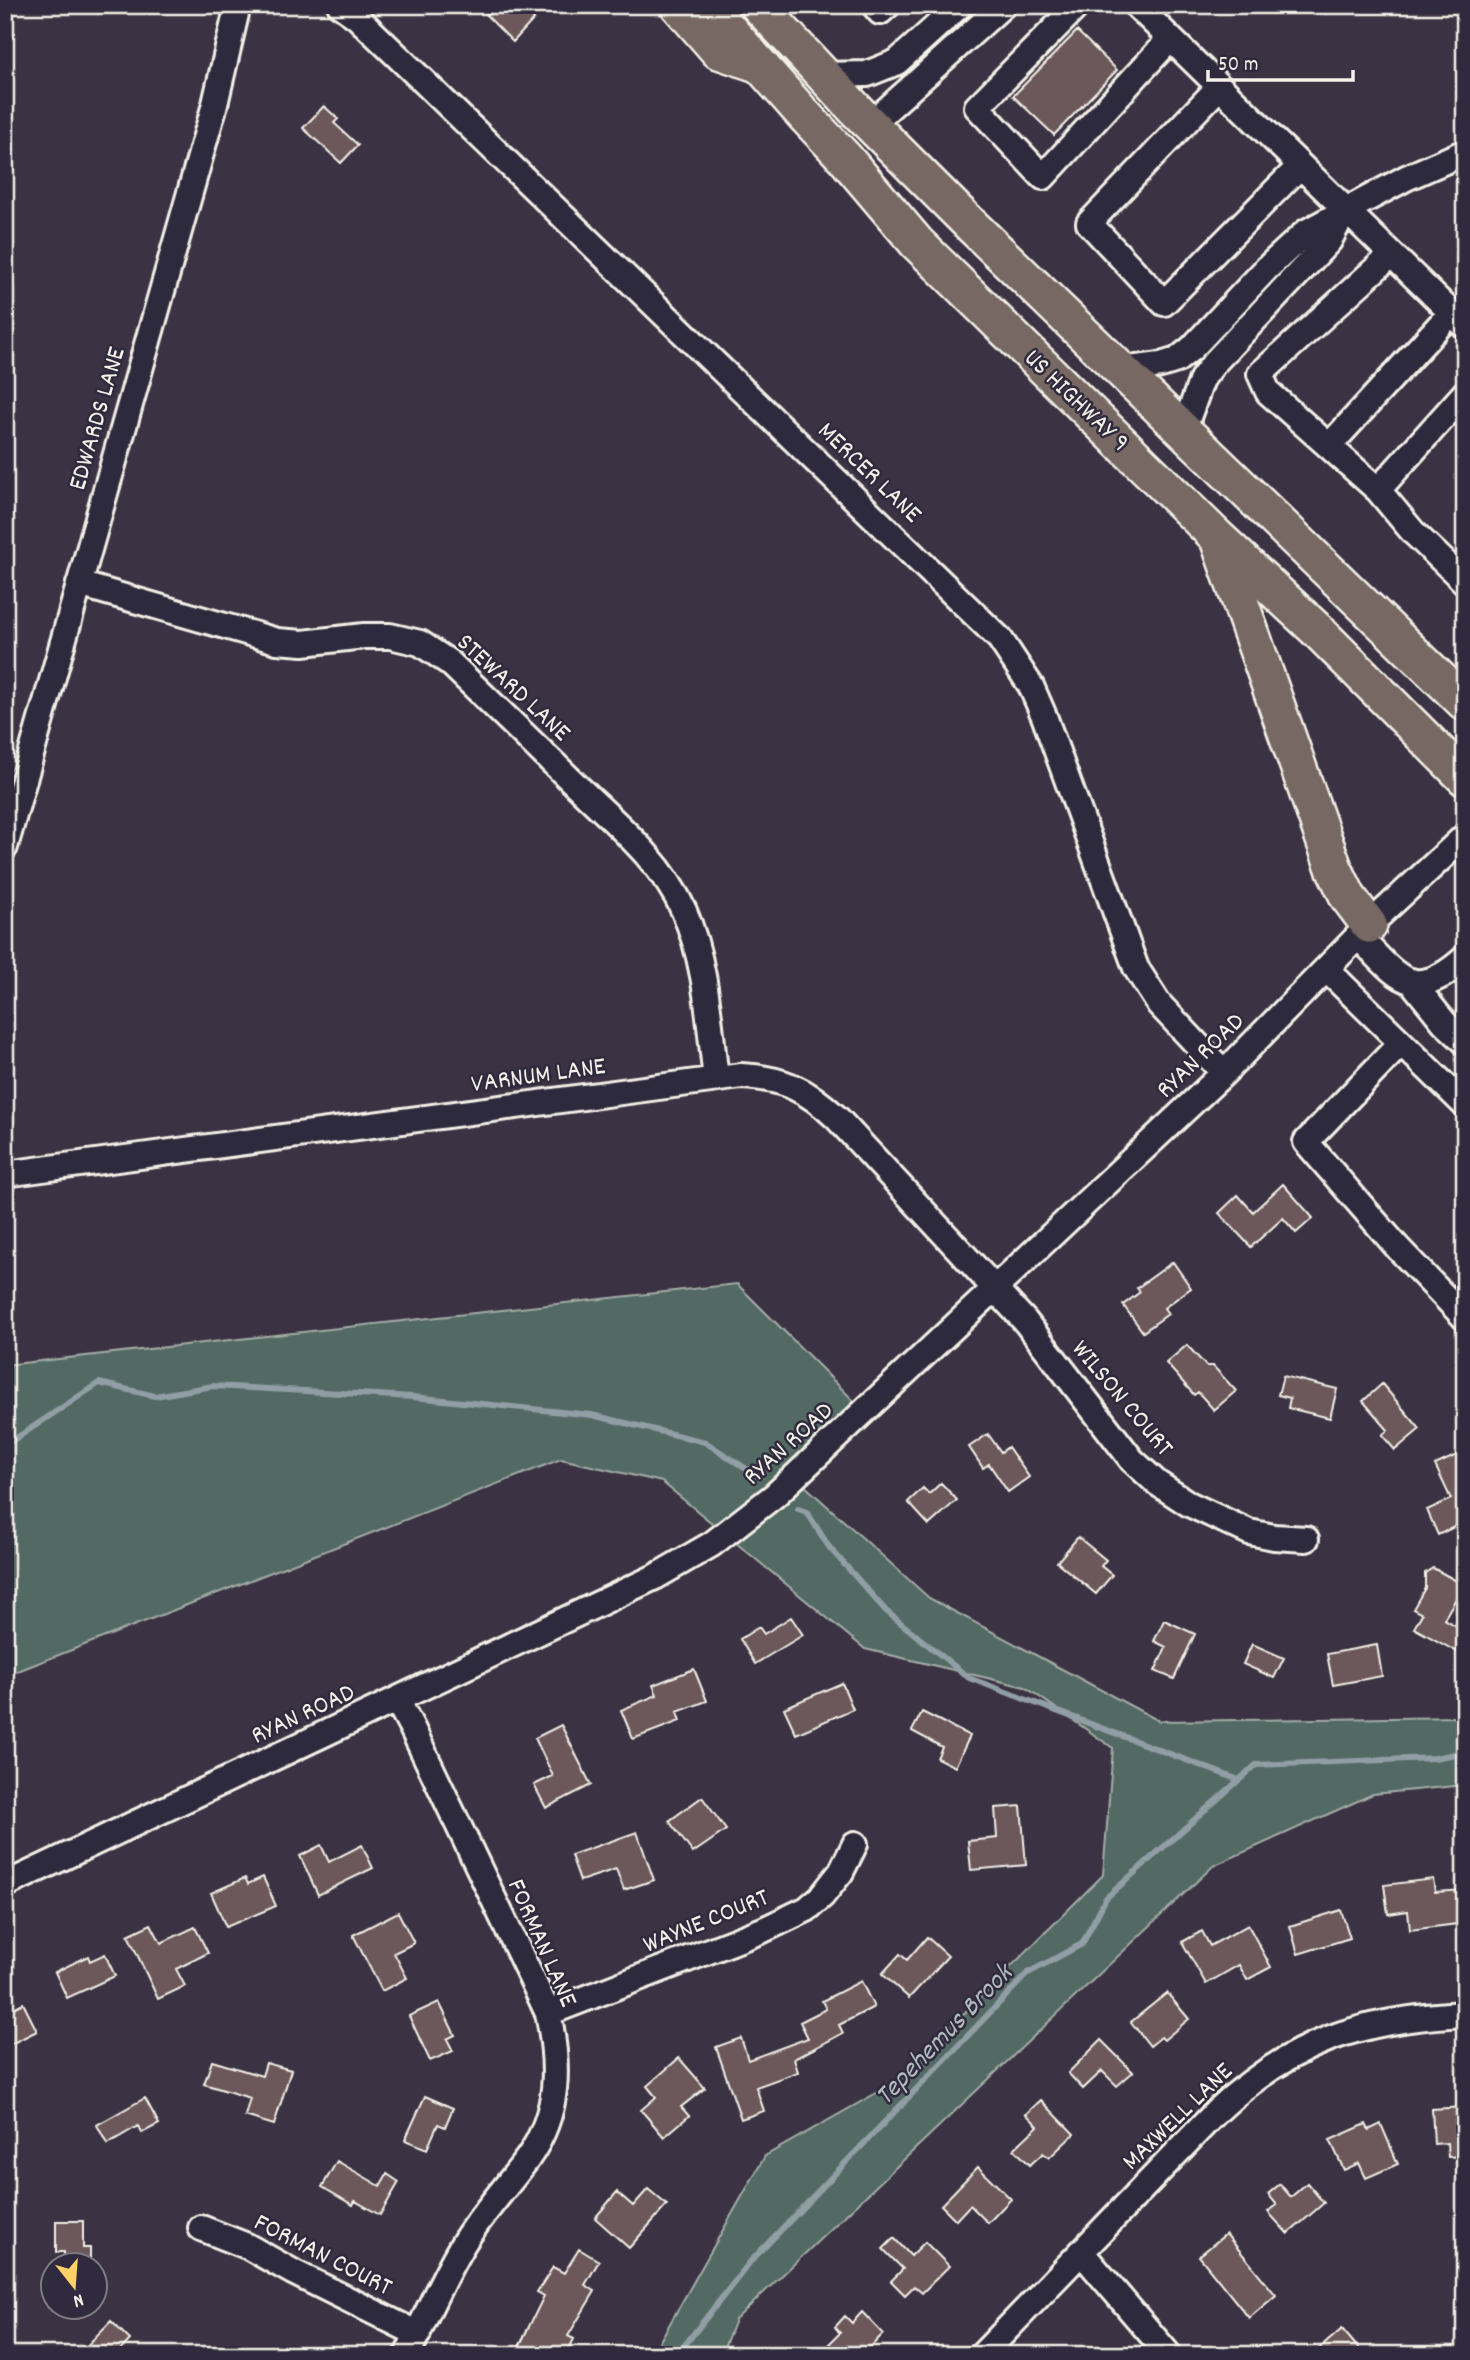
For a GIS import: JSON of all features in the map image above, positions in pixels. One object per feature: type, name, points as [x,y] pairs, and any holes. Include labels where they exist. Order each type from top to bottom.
[{"type":"highway","name":"US HIGHWAY 9","points":[[707,5],[845,158],[917,243],[1465,778]]},
{"type":"highway","name":"US HIGHWAY 9","points":[[758,5],[871,124],[1465,703]]},
{"type":"highway","points":[[1216,536],[1334,868],[1364,930]]},
{"type":"main road","points":[[676,5],[717,53],[764,69]]},
{"type":"street","name":"EDWARDS LANE","points":[[5,847],[215,104],[238,5]]},
{"type":"street","name":"MERCER LANE","points":[[340,5],[377,36],[1000,639],[1031,686],[1044,716],[1136,968],[1159,1004],[1224,1073]]},
{"type":"street","points":[[874,5],[880,12],[888,5]]},
{"type":"street","points":[[823,75],[867,74],[897,62],[960,5]]},
{"type":"street","points":[[871,124],[1003,5]]},
{"type":"street","points":[[1078,5],[977,107],[1043,177],[1170,39]]},
{"type":"street","points":[[1136,5],[1458,320],[1329,446]]},
{"type":"street","points":[[1219,87],[1089,223],[1164,303],[1300,166]]},
{"type":"street","points":[[1121,370],[1161,365],[1177,360],[1306,232],[1406,178],[1465,152]]},
{"type":"street","points":[[1183,430],[1202,379],[1329,241],[1345,210]]},
{"type":"street","points":[[1391,255],[1260,374],[1268,392],[1378,490],[1413,532],[1465,582]]},
{"type":"street","points":[[1378,490],[1465,393]]},
{"type":"street","name":"STEWARD LANE","points":[[79,584],[277,641],[303,643],[390,636],[420,643],[450,663],[636,843],[667,880],[684,911],[697,946],[716,1079]]},
{"type":"street","name":"RYAN ROAD","points":[[5,1885],[655,1577],[712,1544],[775,1495],[1224,1073],[1364,930],[1465,836]]},
{"type":"street","points":[[1364,930],[1398,977],[1418,984],[1436,979],[1465,958]]},
{"type":"street","points":[[1326,969],[1465,1105]]},
{"type":"street","points":[[1410,981],[1444,1022],[1465,1042]]},
{"type":"street","points":[[1401,1043],[1306,1142],[1405,1256],[1465,1318]]},
{"type":"street","name":"VARNUM LANE","points":[[5,1174],[741,1076],[786,1082],[819,1101],[995,1288]]},
{"type":"street","name":"WILSON COURT","points":[[995,1288],[1025,1321],[1132,1460],[1157,1483],[1189,1504],[1249,1532],[1306,1539]]},
{"type":"street","name":"FORMAN LANE","points":[[397,1700],[548,2013],[556,2068],[554,2096],[530,2156],[465,2242],[413,2344]]},
{"type":"street","name":"WAYNE COURT","points":[[548,2013],[763,1930],[807,1909],[822,1896],[841,1872],[855,1844]]},
{"type":"street","name":"MAXWELL LANE","points":[[982,2355],[1233,2096],[1255,2079],[1296,2053],[1346,2032],[1395,2020],[1465,2014]]},
{"type":"street","name":"FORMAN COURT","points":[[201,2228],[247,2246],[413,2344]]},
{"type":"street","points":[[1082,2253],[1169,2355]]},
{"type":"green space","points":[[737,1284],[863,1410],[794,1476],[929,1598],[1159,1721],[1465,1717],[1465,1785],[1373,1794],[1213,1866],[735,2320],[721,2355],[652,2355],[765,2156],[894,2083],[1103,1875],[1113,1748],[1025,1687],[865,1649],[662,1482],[561,1459],[5,1676],[5,1365]]},
{"type":"building","points":[[496,5],[519,5],[534,19],[513,42],[486,15]]},
{"type":"building","points":[[1077,31],[1117,70],[1054,135],[1013,96]]},
{"type":"building","points":[[324,106],[338,119],[334,123],[358,145],[341,163],[303,128]]},
{"type":"building","points":[[1283,1184],[1313,1218],[1296,1233],[1283,1218],[1251,1247],[1219,1213],[1238,1195],[1253,1212]]},
{"type":"building","points":[[1173,1262],[1191,1288],[1164,1308],[1168,1314],[1143,1332],[1123,1305],[1140,1292],[1137,1288]]},
{"type":"building","points":[[1187,1345],[1206,1366],[1213,1366],[1236,1391],[1214,1410],[1198,1392],[1194,1395],[1166,1363]]},
{"type":"building","points":[[1283,1376],[1337,1389],[1330,1418],[1288,1408],[1290,1398],[1278,1395]]},
{"type":"building","points":[[1382,1384],[1420,1429],[1395,1450],[1382,1435],[1388,1430],[1363,1401]]},
{"type":"building","points":[[988,1434],[1001,1452],[1008,1447],[1029,1477],[1008,1492],[989,1464],[983,1468],[969,1447]]},
{"type":"building","points":[[1459,1454],[1465,1467],[1465,1529],[1462,1523],[1438,1535],[1427,1510],[1451,1499],[1435,1465]]},
{"type":"building","points":[[941,1483],[957,1500],[929,1525],[908,1502],[923,1488],[929,1494]]},
{"type":"building","points":[[1078,1537],[1106,1560],[1101,1566],[1112,1575],[1096,1594],[1057,1562]]},
{"type":"building","points":[[1433,1568],[1464,1585],[1444,1619],[1465,1631],[1465,1644],[1459,1653],[1414,1628],[1422,1614],[1413,1609],[1425,1588],[1425,1573]]},
{"type":"building","points":[[791,1617],[803,1635],[755,1664],[740,1639],[759,1627],[764,1634]]},
{"type":"building","points":[[1164,1620],[1195,1634],[1174,1679],[1155,1671],[1166,1647],[1154,1641]]},
{"type":"building","points":[[1252,1644],[1284,1658],[1274,1678],[1243,1664]]},
{"type":"building","points":[[1377,1645],[1382,1676],[1333,1685],[1327,1654]]},
{"type":"building","points":[[694,1669],[707,1701],[677,1712],[680,1721],[633,1739],[621,1710],[657,1695],[653,1685]]},
{"type":"building","points":[[842,1683],[853,1709],[796,1734],[784,1708]]},
{"type":"building","points":[[922,1712],[970,1736],[955,1767],[937,1758],[942,1747],[912,1731]]},
{"type":"building","points":[[561,1725],[591,1785],[546,1808],[534,1785],[553,1776],[535,1738]]},
{"type":"building","points":[[702,1797],[726,1830],[693,1853],[669,1821]]},
{"type":"building","points":[[1021,1806],[1026,1865],[971,1870],[968,1841],[997,1838],[995,1808]]},
{"type":"building","points":[[637,1832],[654,1880],[624,1890],[616,1869],[580,1881],[571,1855]]},
{"type":"building","points":[[321,1845],[329,1862],[362,1845],[373,1868],[318,1895],[300,1856]]},
{"type":"building","points":[[263,1877],[276,1906],[226,1927],[211,1893],[245,1878],[248,1884]]},
{"type":"building","points":[[1433,1879],[1435,1892],[1465,1890],[1465,1923],[1410,1930],[1408,1911],[1388,1914],[1384,1885]]},
{"type":"building","points":[[1341,1910],[1350,1938],[1298,1954],[1290,1926]]},
{"type":"building","points":[[398,1912],[414,1943],[394,1953],[407,1978],[382,1991],[353,1935]]},
{"type":"building","points":[[151,1924],[161,1943],[195,1927],[208,1953],[176,1969],[185,1986],[158,1999],[128,1935]]},
{"type":"building","points":[[1248,1925],[1271,1967],[1247,1980],[1239,1965],[1206,1984],[1182,1942],[1202,1931],[1210,1946]]},
{"type":"building","points":[[927,1937],[948,1956],[909,1998],[882,1974],[900,1954],[907,1960]]},
{"type":"building","points":[[105,1954],[115,1976],[67,1998],[55,1972],[88,1956],[90,1961]]},
{"type":"building","points":[[861,1981],[874,2007],[839,2025],[843,2033],[794,2059],[798,2072],[756,2087],[764,2111],[741,2119],[716,2047],[741,2038],[748,2060],[808,2038],[800,2022],[826,2009],[822,2001]]},
{"type":"building","points":[[1167,1993],[1189,2019],[1164,2040],[1161,2037],[1150,2046],[1131,2022]]},
{"type":"building","points":[[439,2002],[455,2035],[447,2039],[453,2051],[430,2061],[409,2016]]},
{"type":"building","points":[[23,2003],[37,2031],[5,2047],[5,2012]]},
{"type":"building","points":[[1101,2040],[1133,2072],[1117,2086],[1102,2071],[1083,2089],[1068,2073]]},
{"type":"building","points":[[679,2058],[705,2088],[681,2107],[689,2116],[664,2137],[641,2110],[656,2097],[647,2086]]},
{"type":"building","points":[[212,2061],[262,2076],[266,2063],[291,2070],[274,2125],[245,2116],[250,2098],[204,2084]]},
{"type":"building","points":[[425,2096],[453,2108],[445,2127],[438,2124],[427,2149],[405,2140]]},
{"type":"building","points":[[145,2098],[159,2124],[142,2133],[138,2126],[107,2144],[97,2125]]},
{"type":"building","points":[[1041,2100],[1074,2134],[1049,2158],[1043,2153],[1030,2165],[1014,2149],[1038,2126],[1026,2114]]},
{"type":"building","points":[[1465,2107],[1465,2156],[1448,2157],[1447,2143],[1434,2144],[1432,2109]]},
{"type":"building","points":[[1366,2124],[1369,2130],[1381,2124],[1398,2164],[1366,2178],[1359,2163],[1344,2170],[1330,2140]]},
{"type":"building","points":[[337,2161],[380,2186],[387,2174],[399,2182],[380,2215],[355,2201],[353,2205],[322,2187]]},
{"type":"building","points":[[978,2167],[1011,2199],[988,2223],[970,2205],[956,2220],[941,2205]]},
{"type":"building","points":[[1307,2183],[1324,2203],[1288,2234],[1268,2212],[1277,2205],[1268,2194],[1280,2184],[1291,2197]]},
{"type":"building","points":[[648,2189],[667,2205],[629,2248],[595,2218],[617,2192],[633,2206]]},
{"type":"building","points":[[56,2221],[83,2221],[83,2248],[90,2248],[90,2252],[56,2252]]},
{"type":"building","points":[[1226,2234],[1276,2295],[1249,2318],[1199,2256]]},
{"type":"building","points":[[894,2238],[911,2256],[925,2242],[949,2266],[922,2293],[914,2286],[905,2295],[891,2281],[903,2269],[883,2249]]},
{"type":"building","points":[[579,2249],[599,2261],[585,2285],[595,2291],[568,2336],[574,2339],[566,2355],[515,2355],[544,2296],[537,2292],[553,2267],[564,2273]]},
{"type":"building","points":[[862,2312],[883,2334],[863,2355],[840,2355],[829,2344],[840,2333],[835,2327],[845,2316],[852,2323]]},
{"type":"building","points":[[111,2321],[130,2340],[116,2355],[78,2355]]},
{"type":"building","points":[[1342,2329],[1364,2355],[1312,2355]]},
{"type":"waterway","points":[[5,1442],[12,1441],[99,1383],[155,1396],[213,1386],[413,1397],[592,1415],[705,1442],[759,1477]]},
{"type":"waterway","points":[[798,1509],[807,1512],[829,1547],[886,1611],[969,1678],[1239,1780]]},
{"type":"waterway","name":"Tepehemus Brook","points":[[677,2355],[750,2262],[1028,1973],[1082,1944],[1106,1898],[1256,1765],[1435,1758],[1465,1752]]}]
